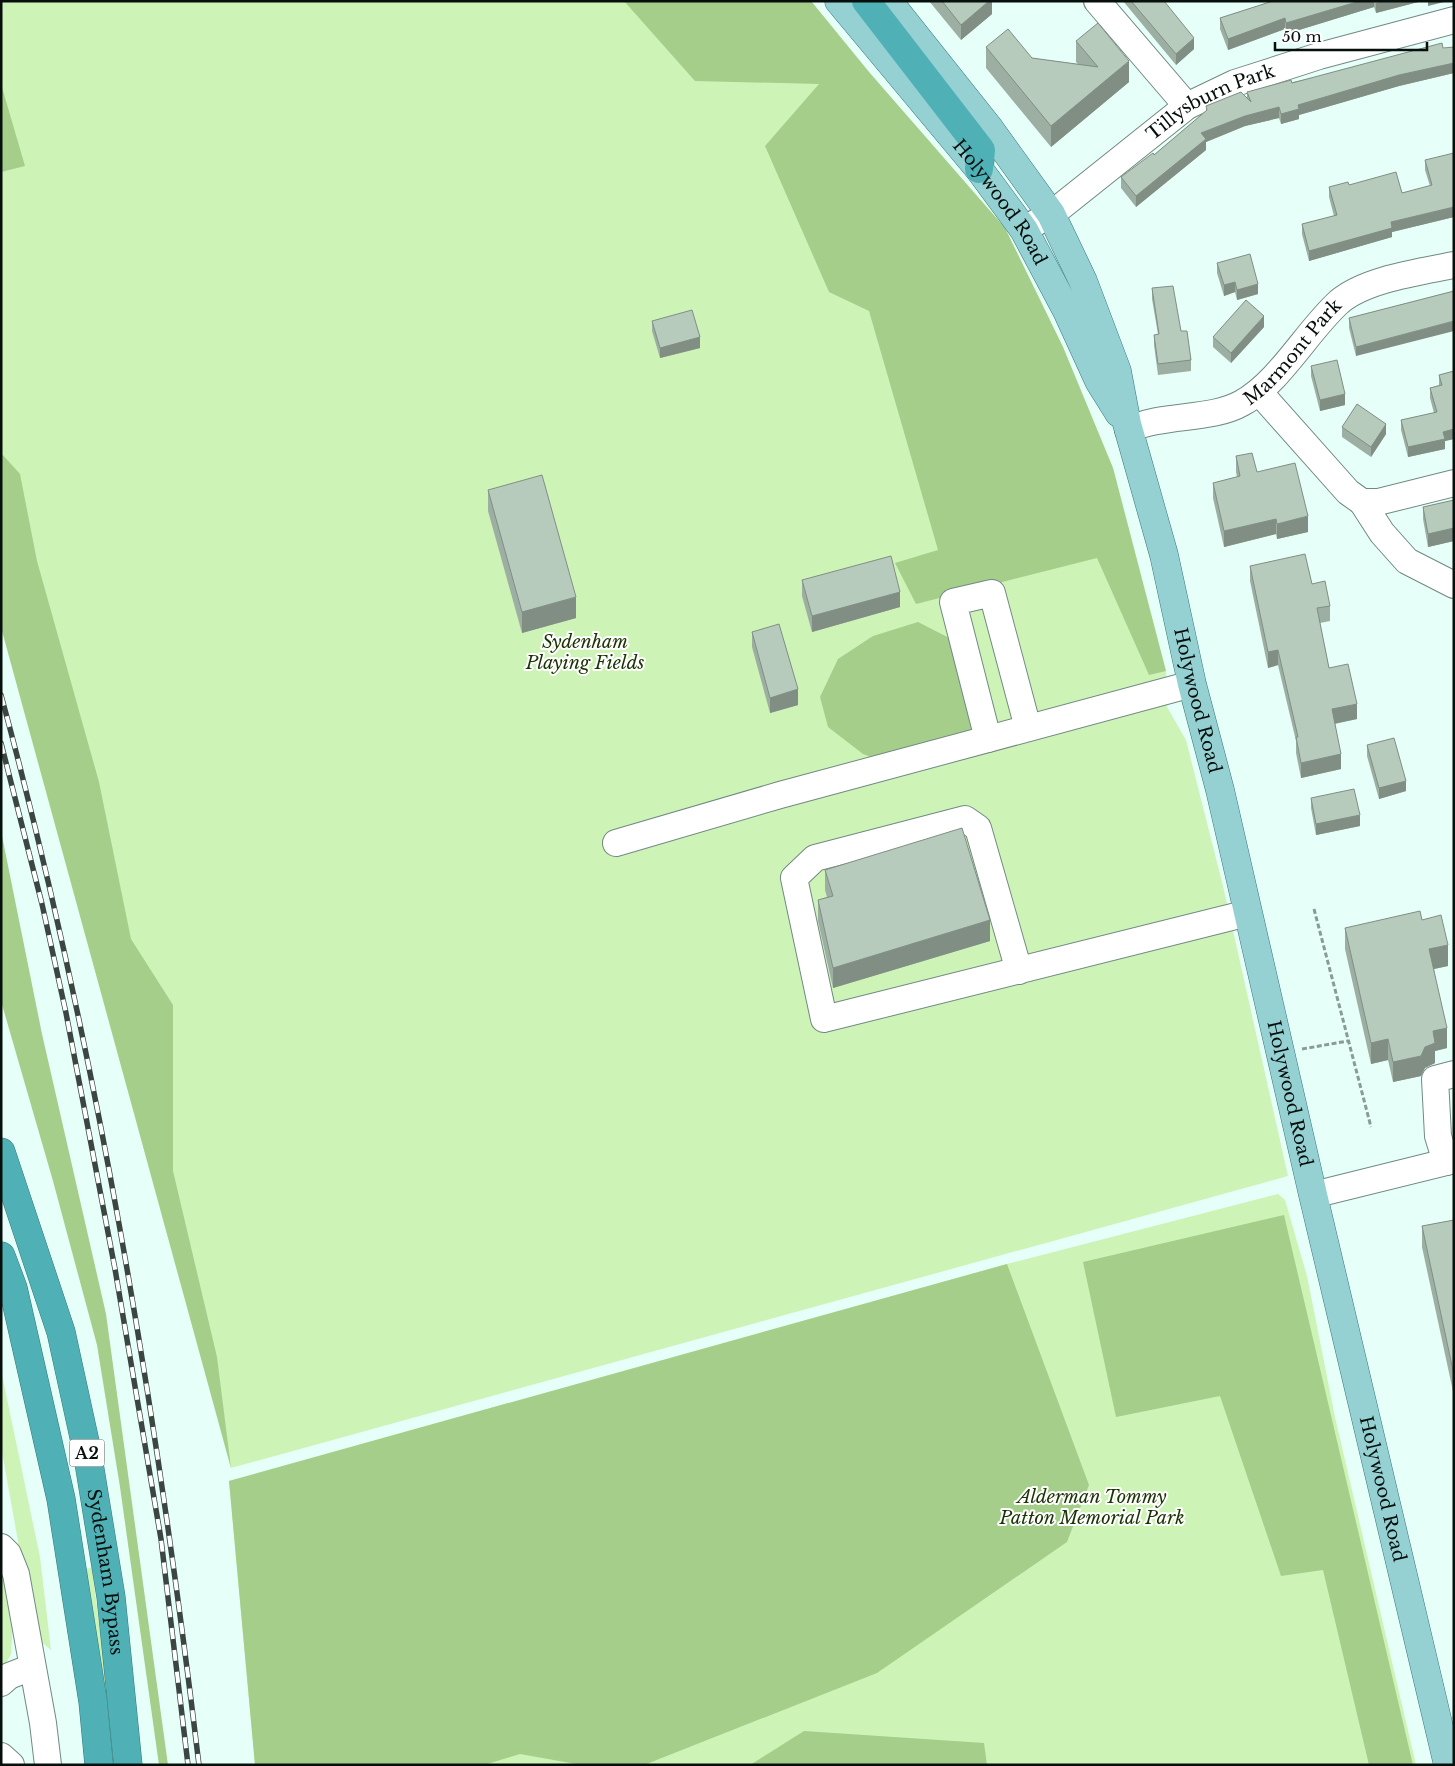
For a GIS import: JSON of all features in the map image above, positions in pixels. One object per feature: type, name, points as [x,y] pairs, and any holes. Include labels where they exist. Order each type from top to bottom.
[{"type":"highway","points":[[866,1],[981,150],[979,169]]},
{"type":"highway","name":"Sydenham Bypass","points":[[1,1152],[61,1332],[85,1442],[111,1597],[128,1765]]},
{"type":"highway","name":"Sydenham Bypass","points":[[1,1256],[13,1288],[60,1499],[93,1702],[99,1765]]},
{"type":"main road","name":"Holywood Road","points":[[839,1],[979,169],[1024,230],[1067,311],[1099,381],[1128,427]]},
{"type":"main road","name":"Holywood Road","points":[[888,1],[989,128],[1051,214],[1083,281],[1116,371],[1128,427],[1164,555],[1192,684],[1220,790],[1312,1195],[1448,1765]]},
{"type":"street","points":[[1097,1],[1188,106]]},
{"type":"street","name":"Tillysburn Park","points":[[1024,230],[1051,214],[1188,106],[1235,83],[1318,56],[1454,20]]},
{"type":"street","name":"Marmont Park","points":[[1128,427],[1154,420],[1216,411],[1241,404],[1259,392],[1340,301],[1378,281],[1454,265]]},
{"type":"street","points":[[1259,392],[1348,492],[1362,502],[1382,533],[1407,561],[1454,585]]},
{"type":"street","points":[[1362,502],[1378,502],[1454,483]]},
{"type":"street","points":[[988,739],[953,602],[992,593],[1028,728]]},
{"type":"street","points":[[616,843],[780,795],[1192,684]]},
{"type":"street","points":[[1019,970],[978,828],[965,819],[815,858],[794,878],[824,1019],[1248,913]]},
{"type":"street","points":[[1312,1195],[1450,1161],[1438,1136],[1435,1079],[1454,1074]]},
{"type":"street","points":[[1,1547],[8,1554],[16,1574],[11,1675],[43,1723],[48,1765]]},
{"type":"street","points":[[1,1756],[11,1765]]},
{"type":"path","points":[[1314,909],[1371,1127]]},
{"type":"path","points":[[1299,1049],[1348,1041]]},
{"type":"green space","name":"Sydenham Playing Fields","points":[[1,1],[811,1],[869,72],[1005,228],[1063,347],[1113,468],[1166,671],[1167,707],[1186,740],[1223,886],[1288,1176],[231,1468],[1,627]]},
{"type":"green space","points":[[624,1],[811,1],[869,72],[1005,228],[1063,347],[1113,468],[1166,671],[1149,675],[1097,558],[916,604],[895,563],[938,550],[869,311],[829,292],[765,146],[819,84],[695,81]]},
{"type":"green space","points":[[1,84],[25,166],[1,172]]},
{"type":"green space","points":[[1,453],[20,474],[37,561],[99,782],[131,939],[173,1005],[173,1171],[217,1357],[231,1468],[1,627]]},
{"type":"green space","points":[[918,622],[961,644],[976,731],[879,760],[863,754],[828,727],[820,697],[838,659],[873,636]]},
{"type":"green space","points":[[1,831],[42,1034],[106,1314],[168,1765],[159,1765],[120,1487],[97,1345],[53,1181],[1,1001]]},
{"type":"green space","name":"Alderman Tommy Patton Memorial Park","points":[[1278,1194],[1285,1200],[1307,1276],[1335,1417],[1416,1765],[255,1765],[229,1481],[1007,1264]]},
{"type":"green space","points":[[1284,1215],[1413,1765],[1369,1765],[1323,1570],[1281,1576],[1220,1396],[1116,1417],[1083,1262]]},
{"type":"green space","points":[[1007,1264],[1089,1485],[1067,1542],[877,1673],[644,1765],[582,1765],[520,1754],[484,1765],[255,1765],[229,1481]]},
{"type":"green space","points":[[1,1370],[40,1557],[51,1650],[35,1637],[1,1446]]},
{"type":"green space","points":[[1,1556],[13,1622],[11,1654],[2,1671]]},
{"type":"green space","points":[[92,1568],[117,1765],[109,1765],[83,1569]]},
{"type":"green space","points":[[804,1731],[984,1743],[987,1765],[750,1765]]},
{"type":"building","points":[[942,1],[989,1],[961,25]]},
{"type":"building","points":[[1131,1],[1164,1],[1194,38],[1176,54]]},
{"type":"building","points":[[1273,1],[1360,1],[1286,23],[1285,18],[1228,39],[1220,18]]},
{"type":"building","points":[[1098,23],[1129,61],[1051,126],[986,47],[1008,29],[1032,58],[1098,67],[1076,41]]},
{"type":"building","points":[[1442,43],[1443,48],[1454,47],[1454,63],[1399,75],[1298,105],[1299,109],[1281,114],[1279,107],[1245,116],[1201,133],[1206,139],[1136,196],[1121,177],[1153,153],[1154,155],[1207,110],[1206,106],[1241,92],[1251,102],[1247,92],[1291,80],[1292,83]]},
{"type":"building","points":[[1454,153],[1454,207],[1391,222],[1392,228],[1309,251],[1302,224],[1337,215],[1329,187],[1348,182],[1349,185],[1396,172],[1402,193],[1432,185],[1425,160]]},
{"type":"building","points":[[1250,254],[1258,284],[1237,290],[1235,282],[1224,285],[1217,263]]},
{"type":"building","points":[[1173,286],[1181,331],[1187,331],[1191,360],[1158,364],[1154,335],[1159,334],[1152,288]]},
{"type":"building","points":[[1454,291],[1454,321],[1356,347],[1349,318]]},
{"type":"building","points":[[1246,300],[1264,316],[1231,353],[1213,337]]},
{"type":"building","points":[[692,310],[700,337],[660,348],[652,321]]},
{"type":"building","points":[[1337,360],[1345,394],[1320,400],[1311,366]]},
{"type":"building","points":[[1454,371],[1454,429],[1443,432],[1445,439],[1408,447],[1401,420],[1437,412],[1430,388],[1442,385],[1439,375]]},
{"type":"building","points":[[1357,404],[1386,424],[1371,447],[1342,427]]},
{"type":"building","points":[[1252,453],[1257,472],[1295,463],[1308,516],[1277,524],[1276,519],[1224,531],[1213,483],[1240,476],[1236,456]]},
{"type":"building","points":[[542,475],[576,597],[522,612],[488,490]]},
{"type":"building","points":[[1454,500],[1454,528],[1428,534],[1423,507]]},
{"type":"building","points":[[1305,554],[1312,584],[1325,581],[1330,606],[1317,608],[1329,668],[1348,664],[1357,704],[1332,709],[1341,754],[1301,763],[1296,737],[1298,737],[1278,650],[1268,652],[1250,566]]},
{"type":"building","points":[[891,556],[900,592],[812,616],[802,580]]},
{"type":"building","points":[[779,624],[798,689],[770,698],[752,632]]},
{"type":"building","points":[[1394,738],[1406,781],[1379,788],[1367,745]]},
{"type":"building","points":[[1354,789],[1360,815],[1316,824],[1311,798]]},
{"type":"building","points":[[962,828],[990,920],[833,968],[818,900],[833,896],[825,870]]},
{"type":"building","points":[[1420,911],[1422,920],[1441,915],[1448,945],[1429,949],[1447,1028],[1433,1031],[1435,1043],[1425,1047],[1421,1056],[1393,1062],[1388,1039],[1371,1043],[1345,928]]},
{"type":"building","points":[[1454,1220],[1454,1375],[1422,1226]]},
{"type":"railway","points":[[1,695],[35,827],[66,960],[120,1227],[163,1495],[199,1765]]},
{"type":"railway","points":[[1,743],[42,904],[66,1013],[115,1269],[161,1539],[188,1765]]}]
